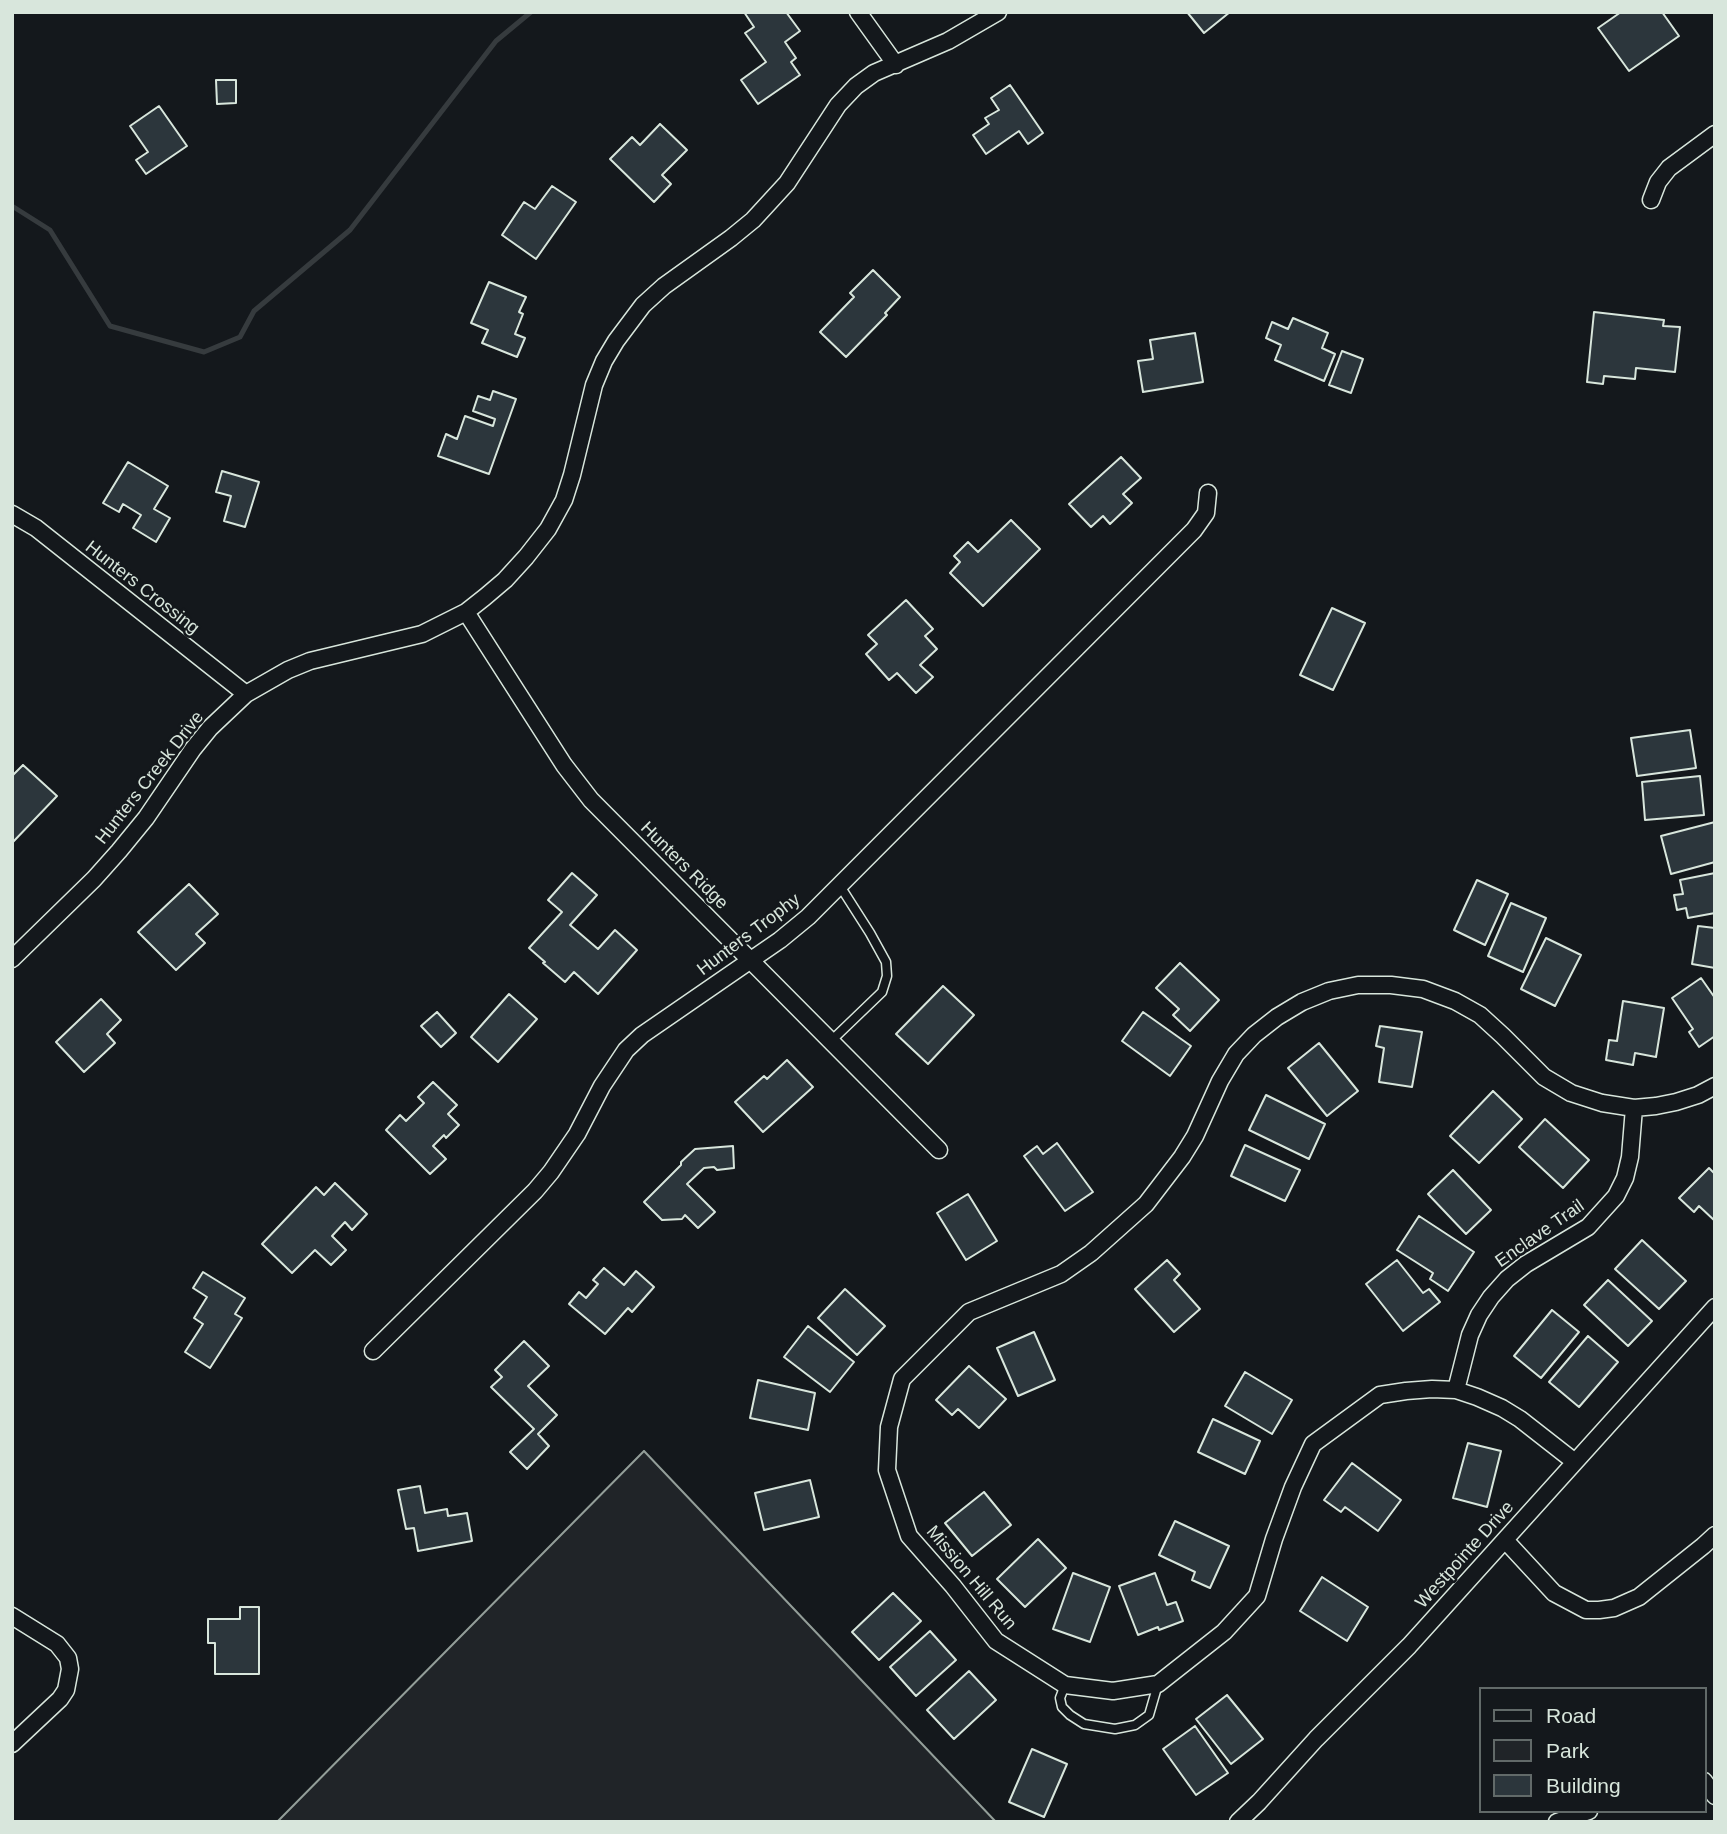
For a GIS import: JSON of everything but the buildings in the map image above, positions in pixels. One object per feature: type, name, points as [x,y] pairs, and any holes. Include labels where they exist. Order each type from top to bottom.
[{"type":"street","points":[[858,12],[896,65]]},
{"type":"street","name":"Hunters Creek Drive","points":[[12,959],[119,851],[202,739],[246,694],[310,661],[422,634],[466,611],[505,580],[548,529],[564,500],[594,385],[604,361],[643,305],[664,286],[753,220],[787,183],[838,105],[856,86],[874,74],[948,41],[998,12]]},
{"type":"street","points":[[1651,200],[1658,182],[1669,168],[1715,134]]},
{"type":"street","name":"Hunters Trophy","points":[[373,1351],[551,1172],[577,1134],[602,1086],[626,1050],[642,1035],[780,940],[808,917],[1202,522],[1206,513],[1208,492]]},
{"type":"street","name":"Hunters Crossing","points":[[12,514],[36,528],[246,694]]},
{"type":"street","name":"Hunters Ridge","points":[[466,611],[578,784],[939,1150]]},
{"type":"street","name":"Mission Hill Run","points":[[1575,1462],[1531,1426],[1478,1396],[1456,1390],[1432,1388],[1380,1395],[1313,1444],[1278,1526],[1258,1596],[1224,1632],[1158,1684],[1113,1691],[1065,1685],[996,1641],[909,1536],[887,1470],[889,1427],[902,1379],[970,1312],[1061,1274],[1091,1253],[1146,1205],[1195,1136],[1220,1081],[1236,1054],[1254,1035],[1302,1002],[1329,991],[1358,985],[1423,989],[1455,1001],[1480,1015],[1544,1077],[1571,1093],[1602,1103],[1634,1108],[1676,1102],[1715,1086]]},
{"type":"street","name":"Enclave Trail","points":[[1456,1390],[1470,1335],[1491,1297],[1507,1279],[1526,1264],[1588,1227],[1616,1196],[1625,1178],[1630,1157],[1634,1108]]},
{"type":"street","name":"Westpointe Drive","points":[[1238,1822],[1409,1646],[1715,1307]]},
{"type":"street","points":[[1505,1540],[1553,1593],[1586,1611],[1599,1611],[1614,1608],[1639,1597],[1715,1535]]},
{"type":"street","points":[[12,1616],[57,1644],[68,1658],[70,1669],[66,1690],[60,1699],[12,1744]]},
{"type":"street","points":[[1557,1822],[1583,1813]]},
{"type":"lane","points":[[831,1041],[882,992],[887,976],[886,962],[839,886]]},
{"type":"lane","points":[[1065,1685],[1060,1698],[1062,1707],[1070,1716],[1084,1724],[1115,1729],[1135,1725],[1149,1716],[1158,1684]]},
{"type":"green space","points":[[644,1451],[996,1822],[277,1822]]},
{"type":"waterway","points":[[12,206],[50,230],[110,326],[204,352],[240,337],[254,311],[350,230],[496,41],[531,12]]}]
